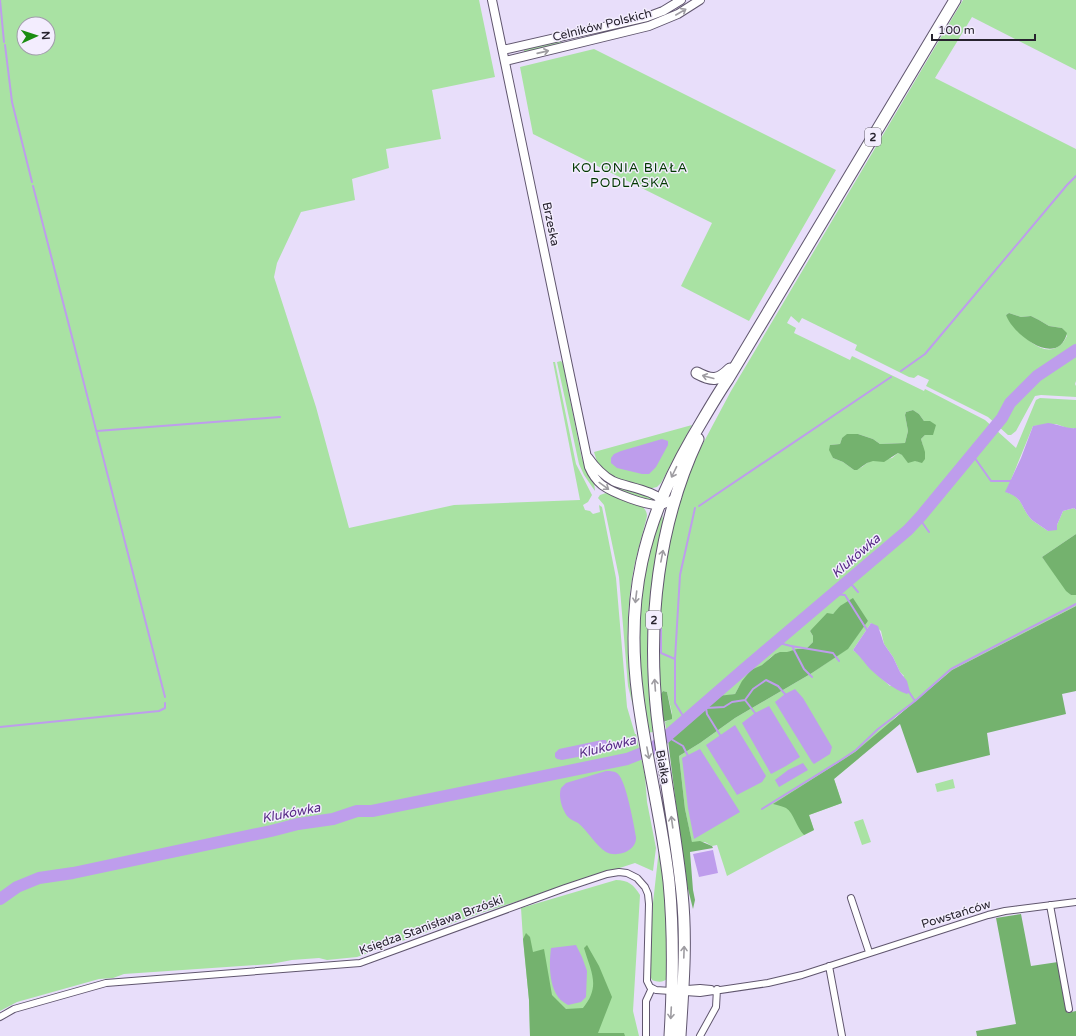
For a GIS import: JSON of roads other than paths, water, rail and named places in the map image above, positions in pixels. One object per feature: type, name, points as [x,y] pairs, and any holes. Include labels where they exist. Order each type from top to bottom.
[{"type":"highway","name":"2","points":[[662,503],[689,444],[713,401],[741,359],[955,0]]},
{"type":"highway","points":[[697,373],[710,379],[720,378],[741,359]]},
{"type":"highway","name":"2","points":[[670,518],[694,449],[728,380]]},
{"type":"highway","name":"Białka","points":[[662,503],[650,532],[642,559],[635,608],[634,643],[638,698],[664,846],[670,895],[680,1036]]},
{"type":"highway","name":"Białka","points":[[670,518],[660,565],[654,618],[654,668],[658,724],[682,893],[684,932],[678,991],[670,1036]]},
{"type":"street","name":"Brzeska","points":[[492,0],[585,453],[600,472],[609,478],[653,494],[662,503]]},
{"type":"street","name":"Celników Polskich","points":[[503,50],[647,17],[663,11],[681,0]]},
{"type":"street","name":"Celników Polskich","points":[[505,61],[650,26],[678,14],[700,0]]},
{"type":"street","points":[[663,11],[667,19]]},
{"type":"street","points":[[670,518],[662,503],[677,497]]},
{"type":"street","name":"Księdza Stanisława Brzóski","points":[[0,1017],[14,1009],[106,983],[360,963],[565,888],[616,872],[627,873],[635,877],[644,885],[648,894],[649,910],[646,978],[647,983],[652,988]]},
{"type":"street","points":[[851,898],[870,952]]},
{"type":"street","name":"Powstańców","points":[[678,991],[691,988],[717,989],[753,986],[781,981],[988,914],[1076,902]]},
{"type":"street","points":[[1050,905],[1068,1009]]},
{"type":"street","points":[[829,966],[842,1036]]},
{"type":"street","points":[[646,1036],[646,1002],[652,988],[678,991]]},
{"type":"street","points":[[700,1036],[716,1007],[717,989]]},
{"type":"water","points":[[1048,423],[1069,428],[1076,428],[1076,510],[1074,508],[1063,511],[1057,525],[1057,530],[1048,531],[1028,516],[1016,497],[1005,492],[1021,458],[1033,426]]},
{"type":"water","points":[[662,439],[668,441],[668,445],[656,467],[649,474],[642,474],[617,468],[611,463],[611,458],[614,454]]},
{"type":"water","points":[[871,623],[878,626],[884,644],[907,681],[910,692],[907,694],[892,687],[878,676],[853,650]]},
{"type":"water","points":[[795,689],[803,698],[832,747],[830,754],[814,764],[775,702],[785,694]]},
{"type":"water","points":[[769,706],[800,757],[771,774],[742,723],[755,713]]},
{"type":"water","points":[[735,725],[766,776],[762,782],[737,795],[706,745]]},
{"type":"water","points":[[606,740],[608,746],[607,750],[604,752],[562,760],[555,757],[555,753],[559,749]]},
{"type":"water","points":[[700,749],[740,812],[694,839],[688,808],[682,758]]},
{"type":"water","points":[[803,763],[808,770],[779,787],[775,780],[788,770]]},
{"type":"water","points":[[606,771],[616,772],[621,778],[632,814],[636,837],[635,842],[630,849],[621,854],[610,854],[603,850],[578,823],[568,817],[564,811],[560,799],[561,788],[566,783]]},
{"type":"water","points":[[713,850],[718,873],[699,877],[693,854]]},
{"type":"water","points":[[576,945],[587,971],[586,997],[581,1002],[568,1005],[558,997],[551,980],[551,948]]},
{"type":"waterway","points":[[0,0],[4,42]]},
{"type":"waterway","points":[[5,45],[12,102],[32,182]]},
{"type":"waterway","points":[[901,371],[925,354],[1076,176]]},
{"type":"waterway","points":[[33,186],[165,697]]},
{"type":"waterway","name":"Klukówka","points":[[0,899],[17,887],[39,878],[73,873],[298,824],[333,819],[357,811],[372,811],[627,759],[652,749],[908,530],[1002,418],[1010,403],[1037,376],[1076,350]]},
{"type":"waterway","points":[[699,506],[891,377]]},
{"type":"waterway","points":[[97,431],[280,417]]},
{"type":"waterway","points":[[972,454],[991,481],[1011,481]]},
{"type":"waterway","points":[[685,719],[675,703],[675,659],[680,575],[695,508]]},
{"type":"waterway","points":[[919,518],[929,532]]},
{"type":"waterway","points":[[847,581],[858,592]]},
{"type":"waterway","points":[[832,594],[845,595],[867,630]]},
{"type":"waterway","points":[[762,809],[856,750],[878,729],[915,701],[951,669],[1076,604]]},
{"type":"waterway","points":[[661,627],[661,653],[675,659]]},
{"type":"waterway","points":[[775,642],[833,653],[839,661]]},
{"type":"waterway","points":[[792,646],[804,669],[812,677]]},
{"type":"waterway","points":[[702,704],[706,708],[724,707],[732,702],[745,700],[753,689],[766,680],[778,686],[785,694]]},
{"type":"waterway","points":[[909,692],[915,701]]},
{"type":"waterway","points":[[745,700],[755,713]]},
{"type":"waterway","points":[[0,727],[159,711],[165,708],[165,703]]},
{"type":"waterway","points":[[706,708],[707,714],[720,735]]},
{"type":"waterway","points":[[666,736],[683,746],[688,756]]},
{"type":"district","name":"KOLONIA BIAŁA PODLASKA","points":[[630,176]]}]
